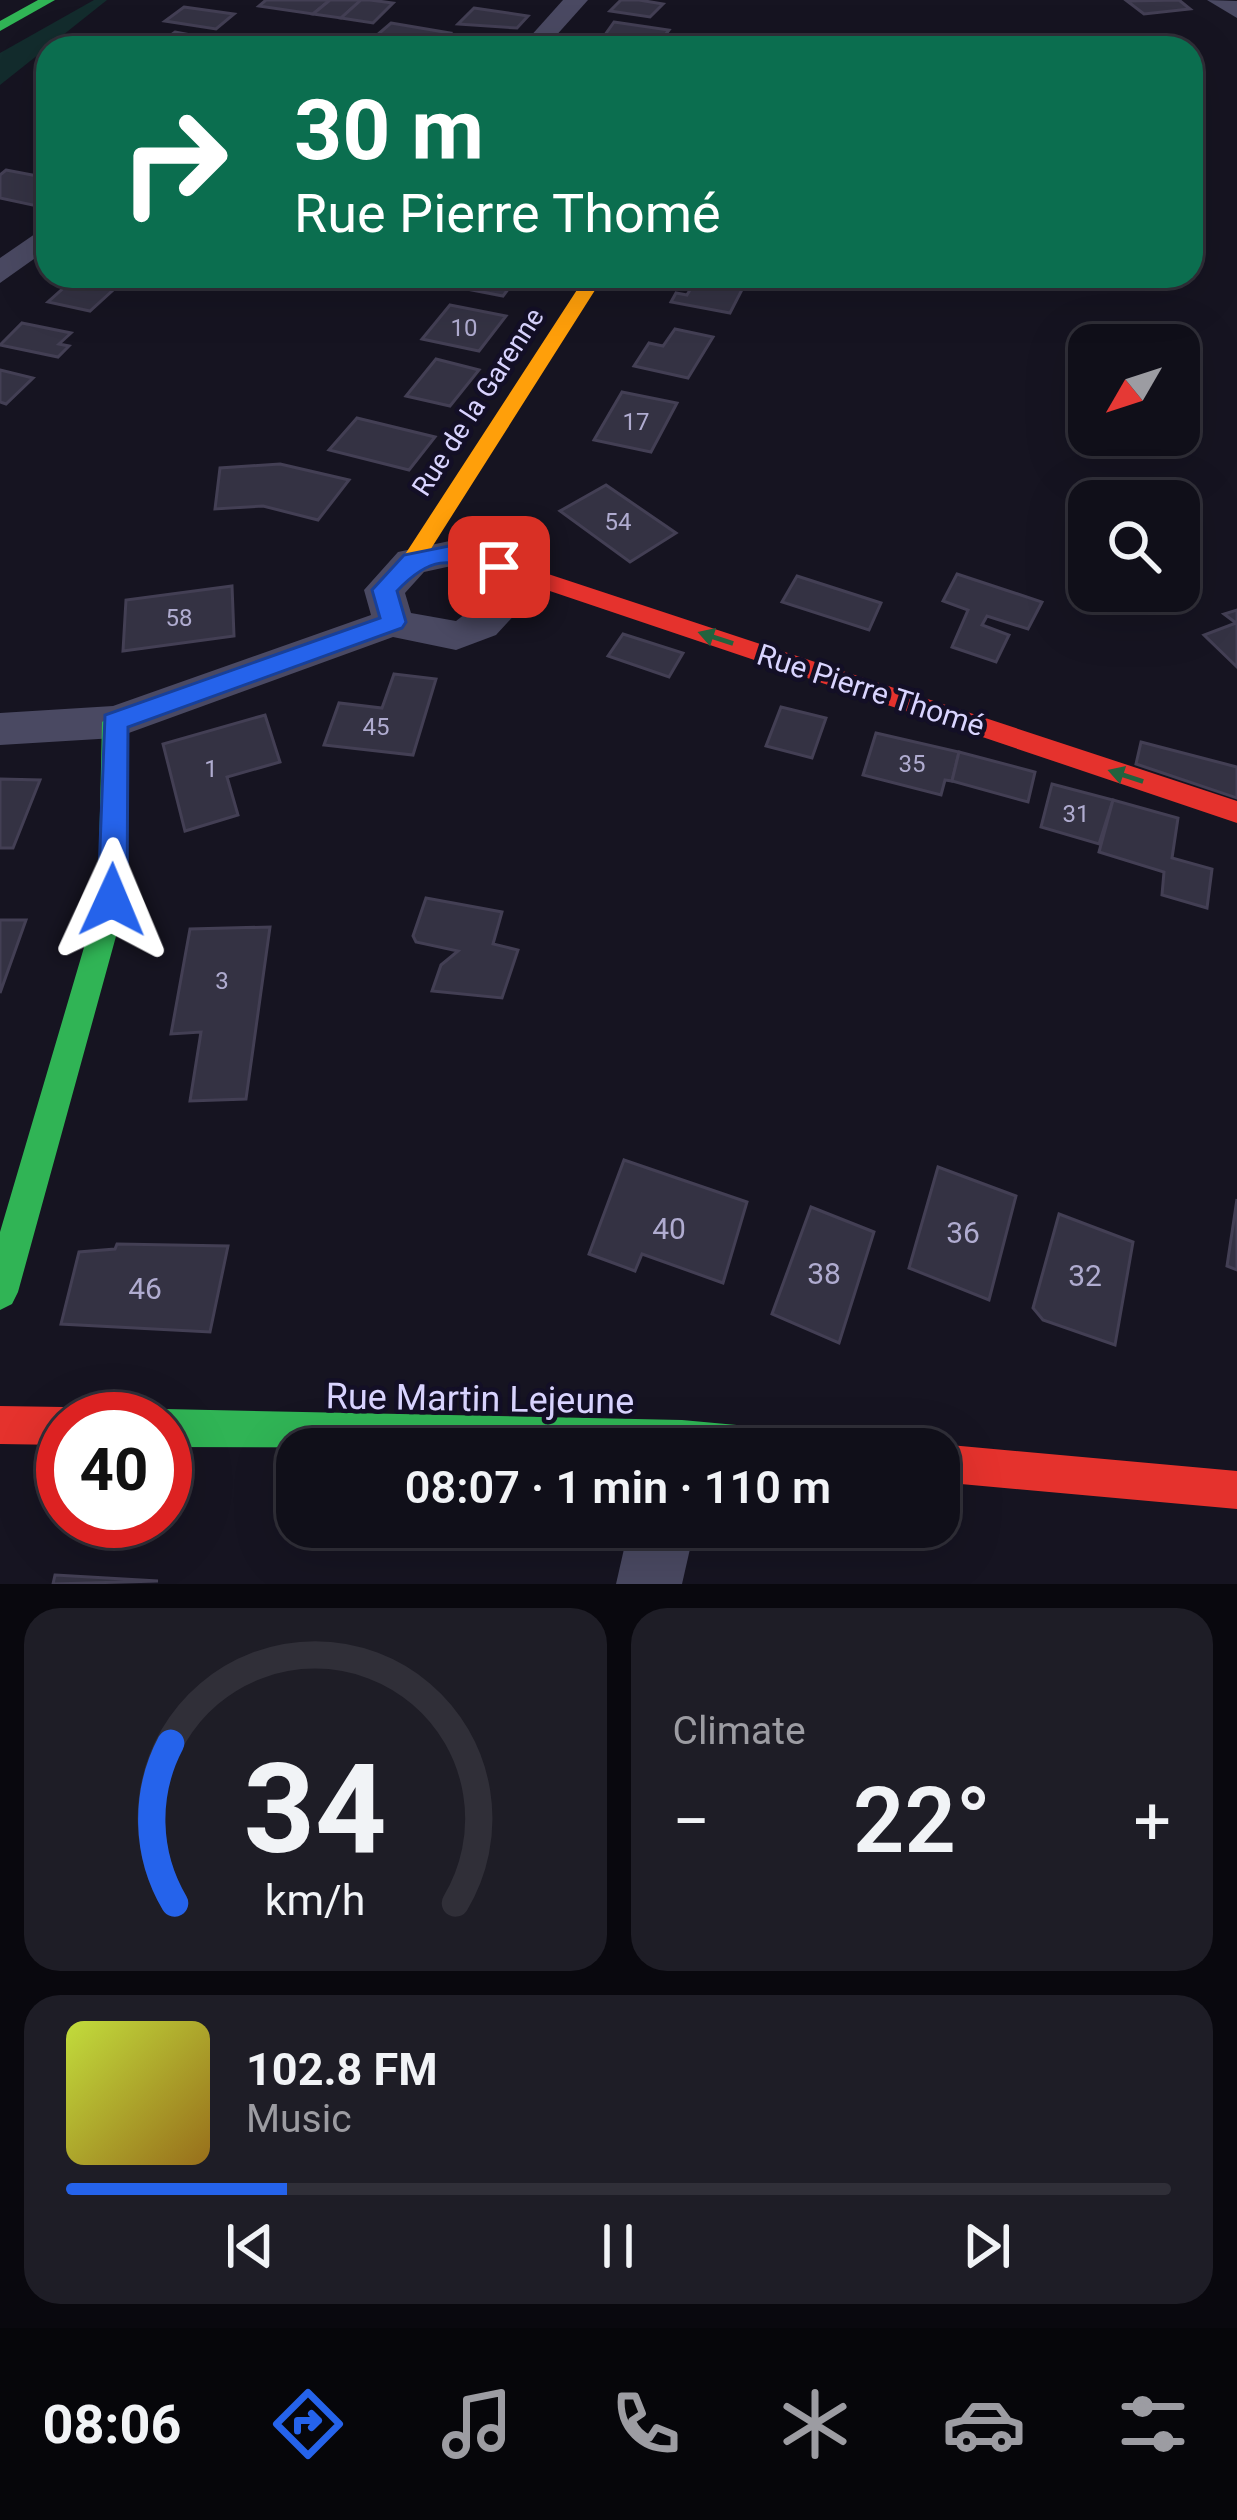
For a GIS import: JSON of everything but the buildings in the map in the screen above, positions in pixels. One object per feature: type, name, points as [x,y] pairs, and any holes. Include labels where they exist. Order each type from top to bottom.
[{"type":"main road","points":[[0,27],[48,0]]},
{"type":"main road","name":"Rue de la Garenne","points":[[412,561],[587,288]]},
{"type":"main road","name":"Rue Pierre Thomé","points":[[504,585],[536,578],[1237,812]]},
{"type":"main road","points":[[0,1292],[112,900],[115,722]]},
{"type":"main road","points":[[0,1425],[36,1426]]},
{"type":"main road","name":"Rue Martin Lejeune","points":[[192,1429],[276,1431]]},
{"type":"main road","points":[[960,1464],[1237,1490]]},
{"type":"street","points":[[543,36],[576,0]]},
{"type":"street","points":[[1219,0],[1237,11]]},
{"type":"street","points":[[0,274],[36,244]]},
{"type":"street","points":[[0,729],[115,722],[393,622],[435,639],[484,628],[508,600],[499,567],[459,552],[412,561],[384,590],[393,622]]},
{"type":"street","points":[[650,1584],[658,1548]]},
{"type":"green space","points":[[94,0],[107,0],[62,36],[36,36],[36,56],[0,85],[0,53]]},
{"type":"traffic: fast","points":[[0,27],[48,0]]},
{"type":"traffic: fast","points":[[0,1292],[112,900],[115,722]]},
{"type":"traffic: fast","points":[[192,1429],[276,1430]]},
{"type":"traffic: slow","points":[[412,561],[587,288]]},
{"type":"traffic: jam","points":[[504,585],[536,578],[1237,812]]},
{"type":"traffic: jam","points":[[0,1425],[36,1426]]},
{"type":"traffic: jam","points":[[960,1465],[1237,1490]]},
{"type":"route","points":[[112,900],[115,722],[393,622],[384,590],[412,561],[459,552],[499,567]]}]
